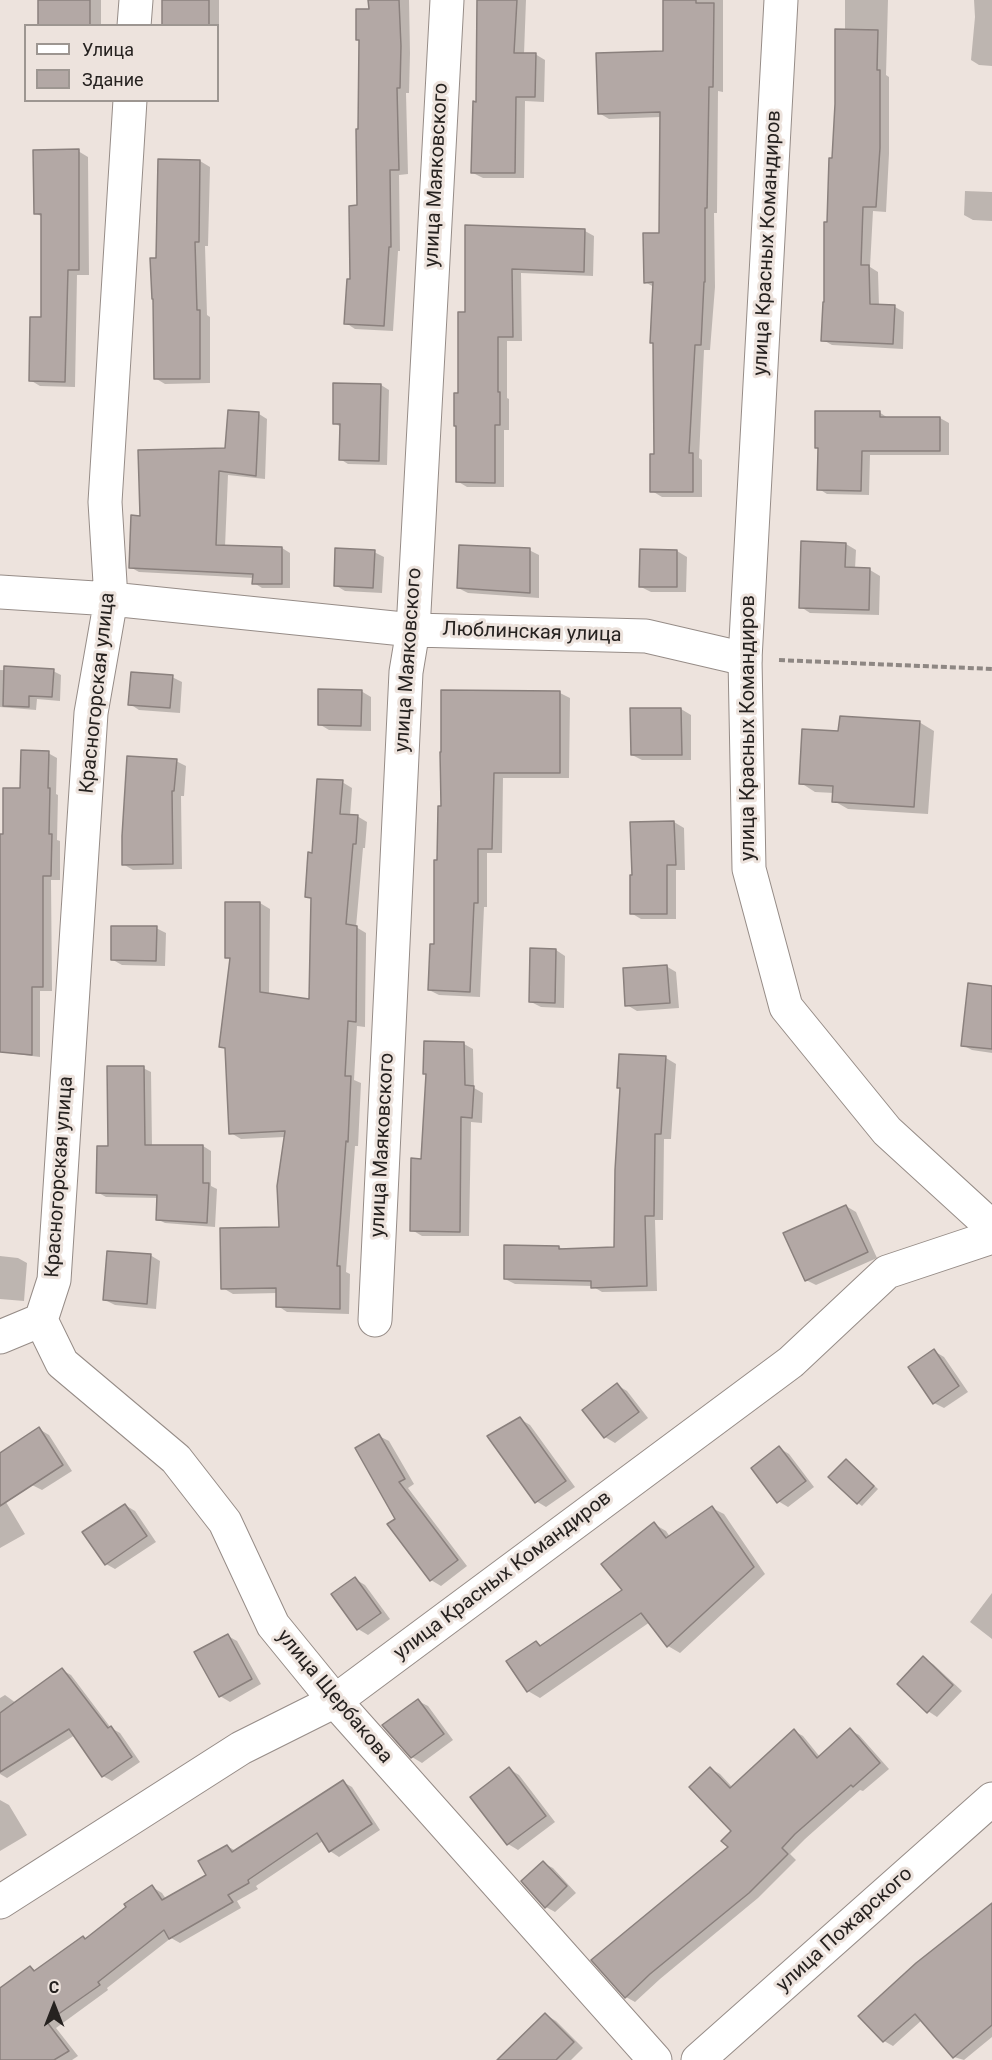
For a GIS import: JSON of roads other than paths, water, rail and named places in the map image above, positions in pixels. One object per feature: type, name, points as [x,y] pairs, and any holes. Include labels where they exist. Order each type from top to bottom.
[{"type":"street","points":[[134,24],[136,0]]},
{"type":"street","name":"улица Маяковского","points":[[375,1320],[405,672],[413,630],[447,0]]},
{"type":"street","name":"улица Красных Командиров","points":[[782,0],[745,659],[749,869],[786,1007],[887,1131],[992,1227]]},
{"type":"street","name":"Красногорская улица","points":[[41,1320],[54,1280],[91,713],[111,599],[105,502],[130,102]]},
{"type":"street","name":"Люблинская улица","points":[[0,592],[111,599],[413,630],[646,636],[745,659]]},
{"type":"street","name":"улица Красных Командиров","points":[[0,1902],[241,1748],[335,1701],[791,1362],[887,1272],[992,1237]]},
{"type":"street","points":[[0,1336],[41,1320]]},
{"type":"street","name":"улица Щербакова","points":[[41,1320],[62,1363],[176,1459],[225,1522],[273,1625],[335,1701],[655,2060]]},
{"type":"street","name":"улица Пожарского","points":[[698,2060],[992,1799]]}]
